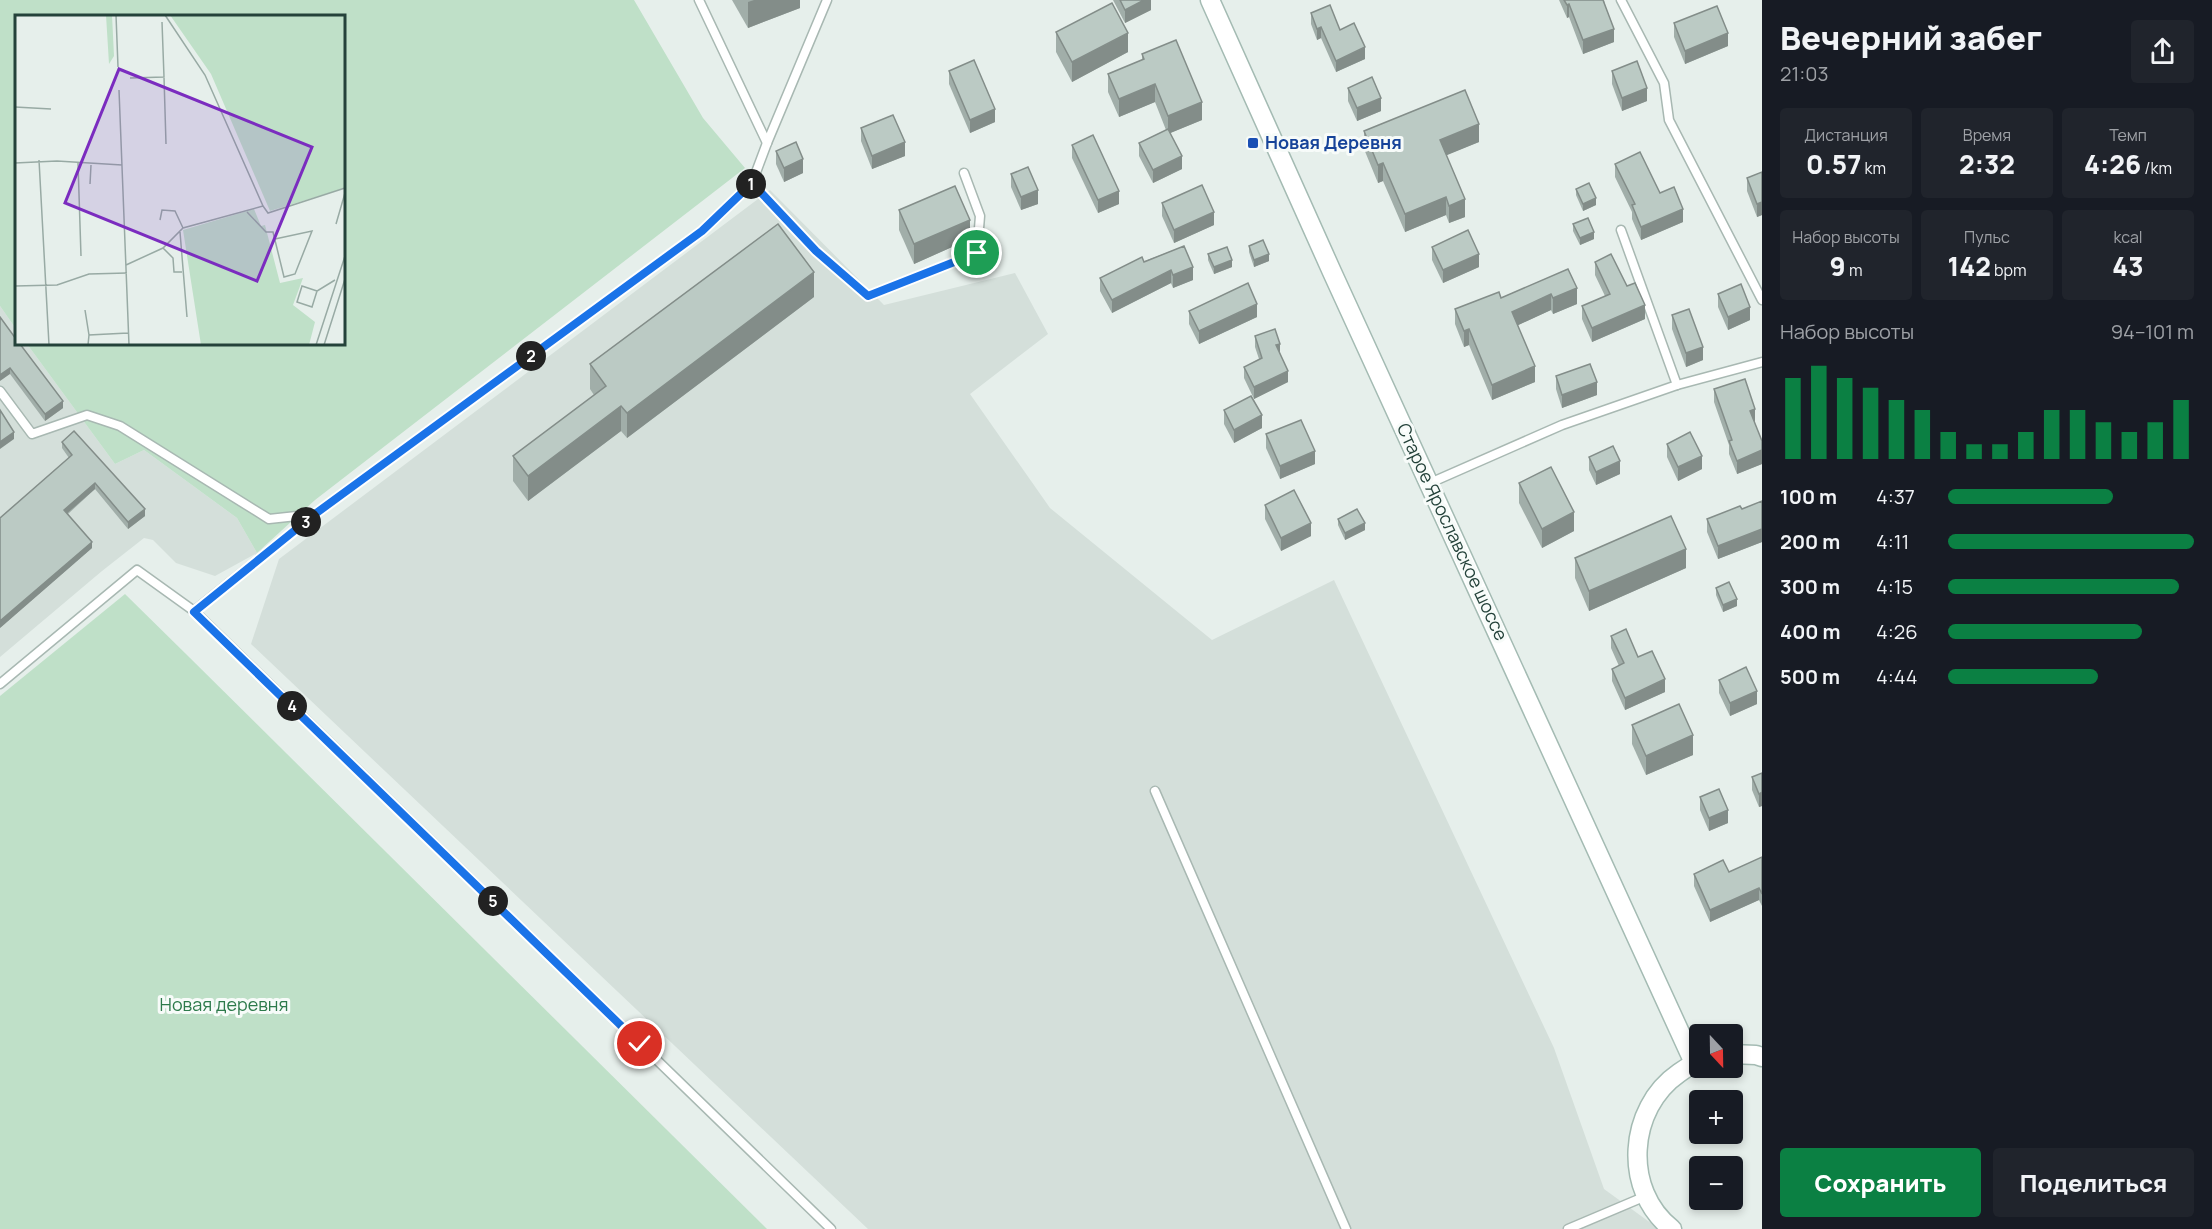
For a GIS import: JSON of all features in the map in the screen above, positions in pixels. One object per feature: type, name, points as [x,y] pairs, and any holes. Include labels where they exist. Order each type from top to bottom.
[{"type":"main road","name":"Старое Ярославское шоссе","points":[[1210,0],[1332,273],[1689,1045]]},
{"type":"main road","points":[[1743,1054],[1762,1057]]},
{"type":"main road","name":"Старое Ярославское шоссе","points":[[1672,1229],[1663,1222],[1646,1196],[1637,1166],[1638,1135],[1649,1105],[1668,1080],[1689,1067]]},
{"type":"lane","points":[[699,0],[767,143]]},
{"type":"lane","points":[[194,612],[315,514],[702,231],[752,183],[827,0]]},
{"type":"lane","points":[[1622,0],[1664,83],[1669,120],[1762,300]]},
{"type":"lane","points":[[752,183],[816,251],[868,296],[977,253],[980,216],[964,172]]},
{"type":"lane","points":[[1621,230],[1677,385]]},
{"type":"lane","points":[[1430,483],[1562,425],[1677,385],[1762,362]]},
{"type":"lane","points":[[0,390],[32,434],[87,415],[120,426],[269,519],[315,514]]},
{"type":"lane","points":[[0,684],[137,570],[194,612],[831,1229]]},
{"type":"lane","points":[[1155,791],[1346,1229]]},
{"type":"lane","points":[[1568,1229],[1646,1196]]},
{"type":"shaded area","points":[[770,190],[884,305],[1015,273],[1048,334],[970,394],[1050,508],[1212,640],[1334,580],[1554,1048],[1604,1189],[1659,1229],[868,1229],[251,644],[279,559]]},
{"type":"shaded area","points":[[0,306],[15,328],[15,345],[28,345],[115,464],[144,450],[237,518],[257,553],[215,576],[176,563],[153,540],[144,538],[0,657]]},
{"type":"green space","points":[[0,0],[634,0],[703,118],[745,168],[315,500],[257,553],[237,518],[144,450],[115,464],[28,345],[345,345],[345,15],[15,15],[15,328],[0,306]]},
{"type":"green space","name":"Новая деревня","points":[[125,594],[767,1229],[0,1229],[0,696]]},
{"type":"building","points":[[1120,0],[1144,0],[1125,10]]},
{"type":"building","points":[[1564,0],[1603,0],[1614,29],[1583,40],[1569,4],[1567,5]]},
{"type":"building","points":[[1112,3],[1128,33],[1072,62],[1056,32]]},
{"type":"building","points":[[1330,5],[1340,30],[1354,23],[1365,47],[1336,61],[1321,27],[1317,29],[1311,13]]},
{"type":"building","points":[[1717,6],[1728,33],[1685,51],[1674,23]]},
{"type":"building","points":[[1176,40],[1202,102],[1168,116],[1155,84],[1119,99],[1108,74],[1144,59],[1142,54]]},
{"type":"building","points":[[974,60],[995,109],[970,120],[949,71]]},
{"type":"building","points":[[1637,61],[1647,88],[1622,98],[1612,71]]},
{"type":"building","points":[[1372,77],[1381,98],[1357,108],[1348,88]]},
{"type":"building","points":[[1465,90],[1479,124],[1440,140],[1465,199],[1449,206],[1446,197],[1405,214],[1383,163],[1378,165],[1364,131]]},
{"type":"building","points":[[893,115],[905,142],[872,156],[861,128]]},
{"type":"building","points":[[1168,129],[1182,156],[1153,170],[1139,143]]},
{"type":"building","points":[[1093,135],[1119,191],[1098,200],[1072,145]]},
{"type":"building","points":[[796,142],[803,159],[784,168],[776,151]]},
{"type":"building","points":[[1640,152],[1660,193],[1674,187],[1683,209],[1641,227],[1632,205],[1635,204],[1615,164]]},
{"type":"building","points":[[1028,167],[1038,190],[1021,197],[1011,174]]},
{"type":"building","points":[[1762,172],[1762,202],[1757,204],[1747,178]]},
{"type":"building","points":[[1589,183],[1596,198],[1583,204],[1576,189]]},
{"type":"building","points":[[1202,185],[1214,212],[1174,230],[1162,203]]},
{"type":"building","points":[[955,186],[970,220],[914,244],[899,210]]},
{"type":"building","points":[[1588,218],[1594,232],[1580,238],[1573,224]]},
{"type":"building","points":[[778,224],[814,272],[627,413],[621,406],[528,476],[513,456],[606,386],[590,364]]},
{"type":"building","points":[[1468,230],[1479,254],[1443,270],[1432,247]]},
{"type":"building","points":[[1263,240],[1269,254],[1254,260],[1249,246]]},
{"type":"building","points":[[1184,246],[1193,267],[1173,275],[1171,270],[1112,300],[1100,278],[1142,257],[1144,262]]},
{"type":"building","points":[[1227,247],[1232,260],[1214,267],[1208,254]]},
{"type":"building","points":[[1611,254],[1627,286],[1635,283],[1645,305],[1592,328],[1582,306],[1610,294],[1595,262]]},
{"type":"building","points":[[1568,269],[1577,288],[1553,298],[1551,294],[1512,312],[1535,366],[1492,385],[1469,329],[1464,331],[1455,309],[1499,292],[1501,298]]},
{"type":"building","points":[[1248,283],[1257,304],[1199,331],[1189,311]]},
{"type":"building","points":[[1741,284],[1750,307],[1728,317],[1718,294]]},
{"type":"building","points":[[1689,309],[1703,347],[1686,353],[1672,315]]},
{"type":"building","points":[[0,317],[15,338],[15,345],[21,345],[63,401],[45,414],[10,368],[0,375]]},
{"type":"building","points":[[1275,329],[1280,344],[1276,345],[1288,371],[1254,387],[1244,367],[1262,358],[1255,336]]},
{"type":"building","points":[[1590,364],[1597,382],[1562,395],[1556,376]]},
{"type":"building","points":[[1745,379],[1755,409],[1750,411],[1762,441],[1762,450],[1737,461],[1714,389]]},
{"type":"building","points":[[1251,396],[1262,415],[1234,430],[1224,410]]},
{"type":"building","points":[[0,410],[14,432],[0,442]]},
{"type":"building","points":[[1301,420],[1315,451],[1280,466],[1266,434]]},
{"type":"building","points":[[74,431],[145,509],[128,522],[95,483],[64,510],[92,542],[0,621],[0,518],[72,455],[62,442]]},
{"type":"building","points":[[1690,432],[1702,456],[1678,467],[1667,444]]},
{"type":"building","points":[[1613,446],[1620,461],[1596,472],[1589,457]]},
{"type":"building","points":[[1551,467],[1574,512],[1542,529],[1519,483]]},
{"type":"building","points":[[1294,490],[1311,523],[1281,538],[1265,505]]},
{"type":"building","points":[[1762,501],[1762,529],[1718,546],[1707,519],[1740,506],[1742,509]]},
{"type":"building","points":[[1357,509],[1365,523],[1345,533],[1338,519]]},
{"type":"building","points":[[1671,516],[1686,549],[1589,591],[1575,558]]},
{"type":"building","points":[[1729,582],[1737,599],[1723,605],[1716,588]]},
{"type":"building","points":[[1626,629],[1638,657],[1652,651],[1665,679],[1625,698],[1612,669],[1624,663],[1611,636]]},
{"type":"building","points":[[1746,667],[1757,691],[1730,703],[1719,680]]},
{"type":"building","points":[[1679,704],[1693,735],[1646,756],[1632,725]]},
{"type":"building","points":[[1762,773],[1762,792],[1759,794],[1752,777]]},
{"type":"building","points":[[1719,789],[1728,810],[1709,818],[1700,797]]},
{"type":"building","points":[[1762,857],[1762,894],[1759,888],[1710,910],[1694,874],[1723,860],[1729,872]]},
{"type":"place","name":"Новая Деревня","points":[[1253,143]]},
{"type":"route","points":[[640,1044],[194,612],[315,514],[702,231],[752,183],[816,251],[868,296],[977,253]]}]
